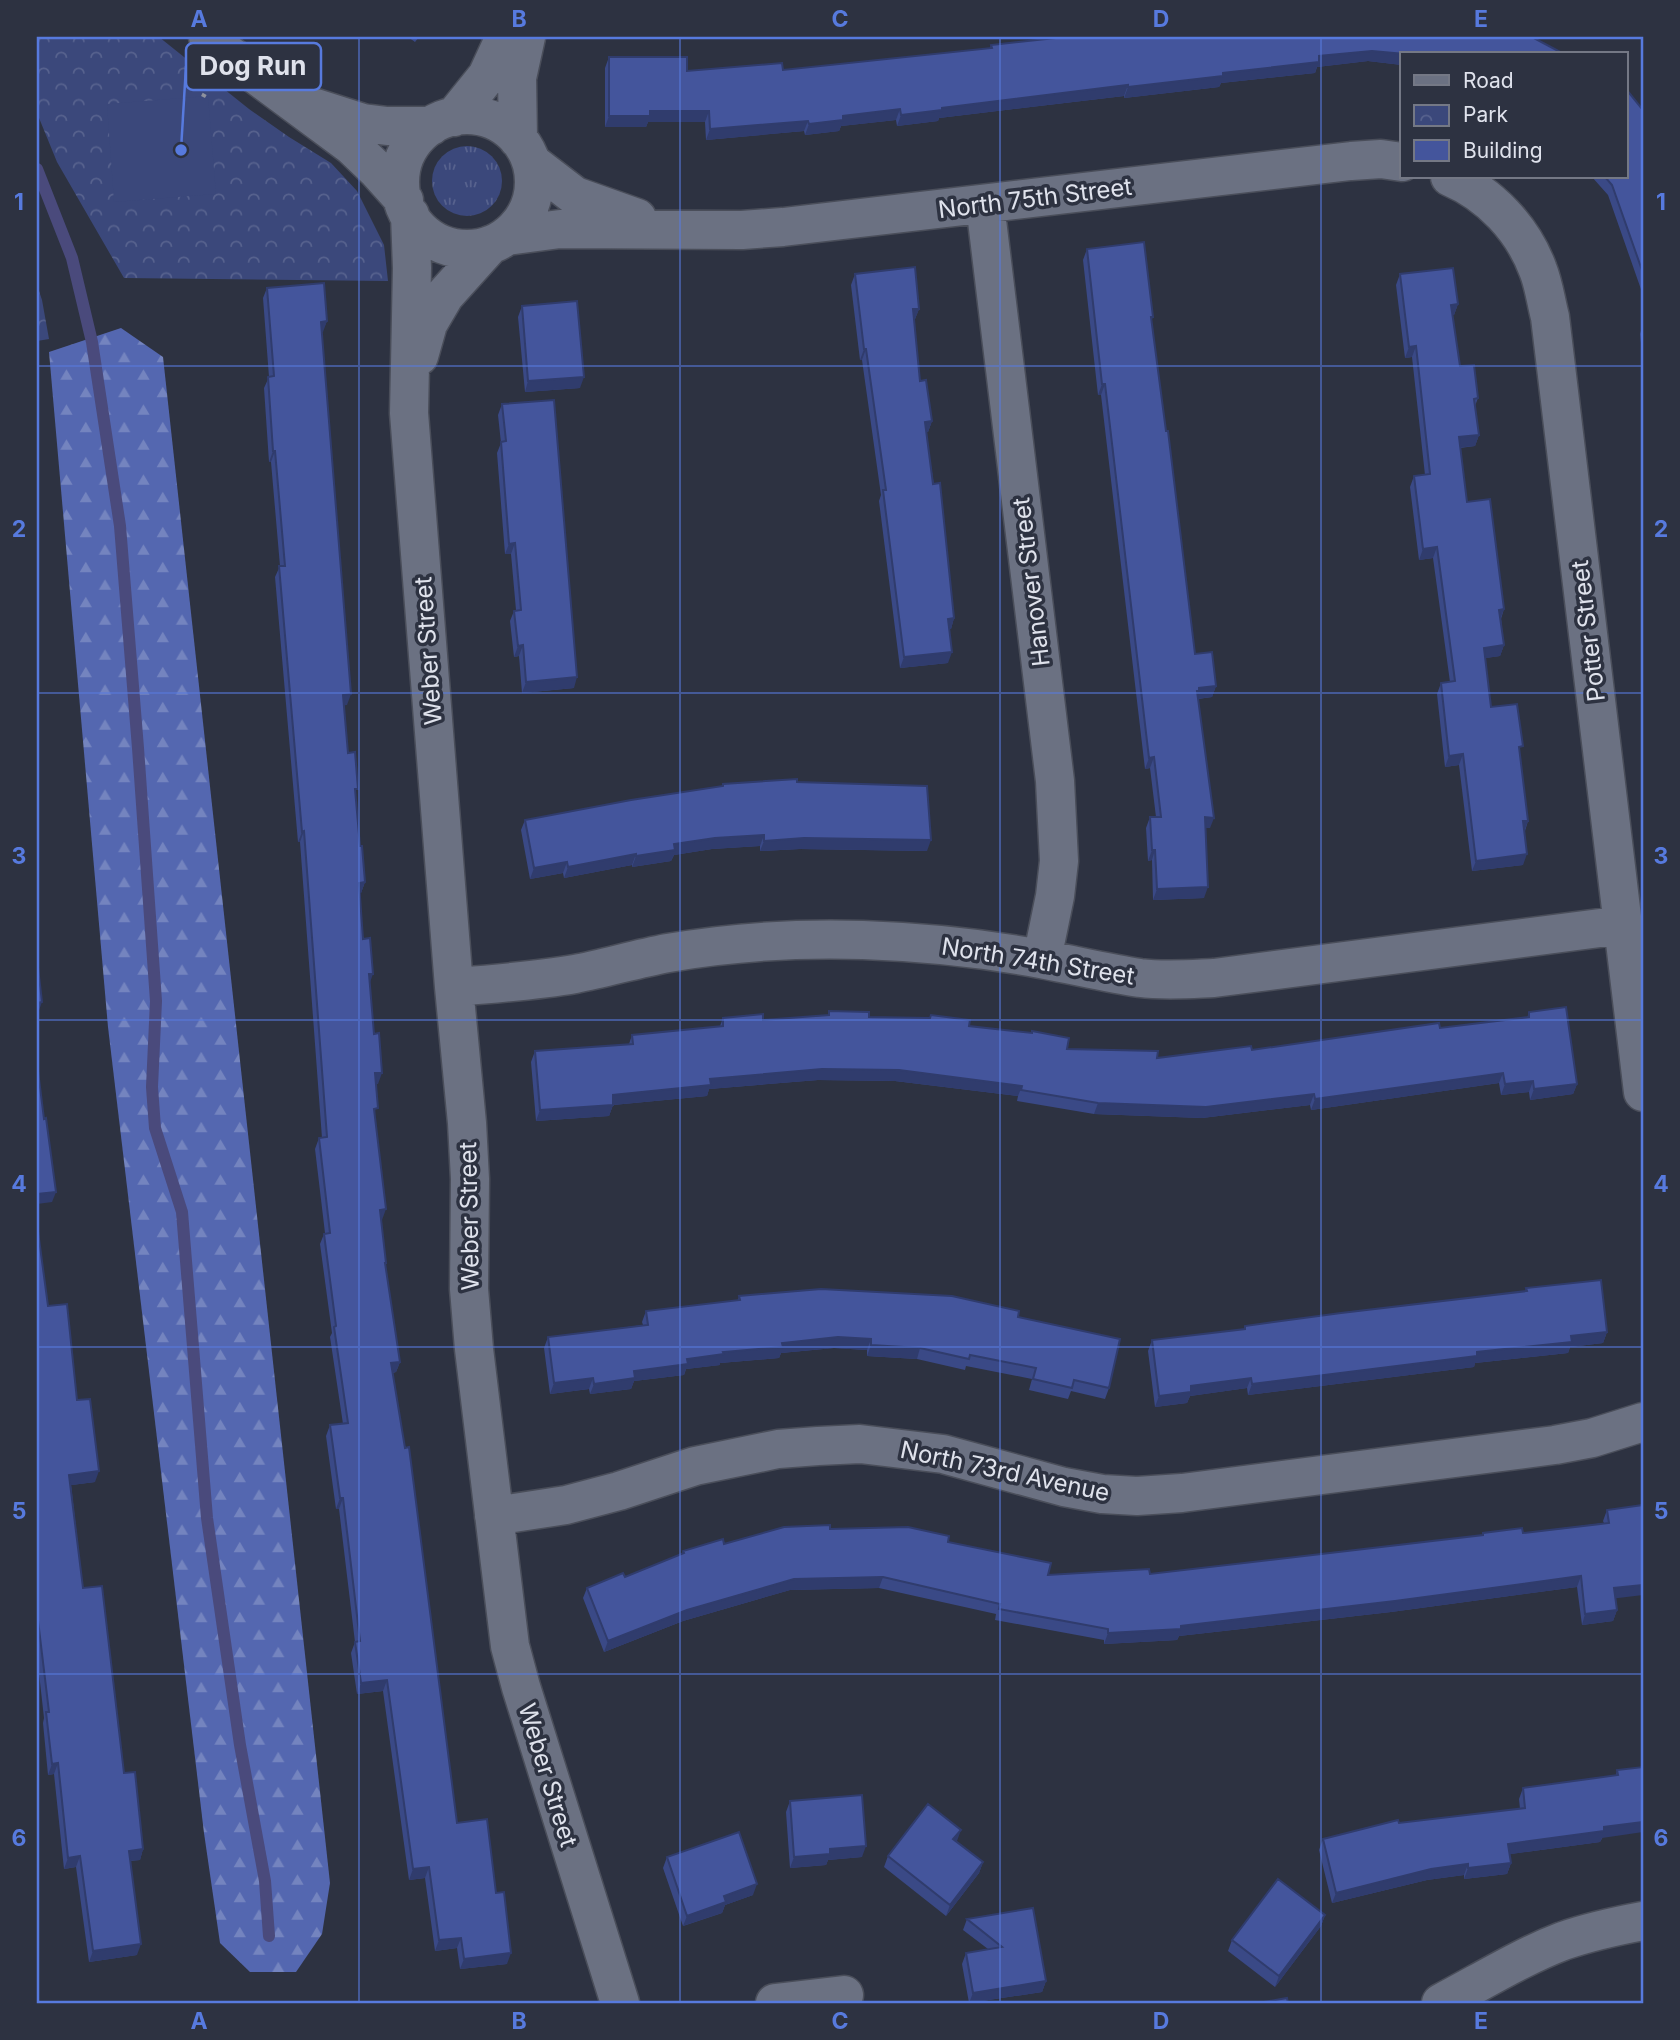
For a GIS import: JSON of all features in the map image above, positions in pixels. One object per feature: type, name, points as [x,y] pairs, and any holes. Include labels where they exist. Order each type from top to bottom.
[{"type":"street","points":[[208,37],[352,146],[377,170],[407,207]]},
{"type":"street","points":[[288,98],[363,123],[387,127],[442,121],[487,76],[505,37]]},
{"type":"street","points":[[525,151],[506,127],[486,117],[464,114],[423,131],[409,148],[401,170],[401,192],[418,227],[433,239],[451,247],[471,249],[499,240],[522,222],[534,185],[525,151],[517,78],[526,37]]},
{"type":"street","name":"North 75th Street","points":[[525,151],[575,196],[668,228]]},
{"type":"street","name":"North 75th Street","points":[[499,240],[559,229],[743,230],[783,227],[1351,161],[1381,159],[1400,162]]},
{"type":"street","name":"Potter Street","points":[[1464,185],[1503,214],[1527,243],[1539,272],[1550,317],[1643,1092]]},
{"type":"street","name":"Hanover Street","points":[[985,204],[1055,781],[1059,861],[1055,897],[1042,959]]},
{"type":"street","name":"Weber Street","points":[[407,207],[412,268],[409,413],[467,1123],[470,1179],[469,1289],[474,1349],[510,1646],[520,1687],[620,2003]]},
{"type":"street","name":"Weber Street","points":[[409,413],[428,324],[444,295],[499,240]]},
{"type":"street","name":"North 74th Street","points":[[454,987],[577,974],[710,947],[785,941],[863,940],[968,948],[1143,978],[1179,980],[1214,978],[1623,925]]},
{"type":"street","name":"North 73rd Avenue","points":[[494,1516],[566,1505],[695,1466],[778,1449],[860,1444],[943,1454],[1064,1487],[1102,1494],[1137,1496],[1182,1493],[1556,1445],[1592,1438],[1643,1422]]},
{"type":"street","points":[[1441,2003],[1563,1941],[1643,1921]]},
{"type":"street","points":[[775,2003],[844,1995]]},
{"type":"green space","points":[[37,37],[159,37],[249,109],[331,163],[357,191],[384,245],[388,281],[124,278],[57,162],[37,113]]},
{"type":"green space","points":[[208,96],[216,194],[114,202],[107,104]]},
{"type":"green space","points":[[467,146],[492,156],[502,181],[492,206],[467,216],[442,206],[432,181],[442,156]]},
{"type":"green space","points":[[37,285],[49,339],[37,341]]},
{"type":"green space","points":[[121,328],[163,357],[330,1883],[322,1934],[296,1972],[250,1972],[220,1943],[204,1833],[108,1027],[49,352]]},
{"type":"building","points":[[1065,37],[1532,37],[1560,52],[1400,54],[1372,51],[1319,56],[1319,62],[1223,73],[1223,76],[1128,85],[901,115],[900,109],[843,116],[843,120],[809,124],[808,121],[710,129],[709,111],[650,111],[650,116],[609,116],[609,57],[687,57],[687,71],[782,63],[783,70],[992,48],[991,45]]},
{"type":"building","points":[[1628,91],[1643,110],[1643,273],[1612,185],[1606,178],[1628,178]]},
{"type":"building","points":[[1144,242],[1151,317],[1195,654],[1212,652],[1216,686],[1199,688],[1197,691],[1214,818],[1205,817],[1208,887],[1157,889],[1150,817],[1161,817],[1154,757],[1149,758],[1087,249]]},
{"type":"building","points":[[915,267],[919,309],[913,309],[920,381],[926,380],[932,421],[925,422],[933,484],[940,483],[954,618],[948,619],[952,652],[904,657],[883,490],[886,490],[855,274]]},
{"type":"building","points":[[1453,268],[1458,304],[1451,305],[1460,366],[1474,365],[1478,398],[1474,399],[1479,435],[1459,437],[1467,502],[1490,499],[1504,609],[1499,610],[1504,645],[1484,648],[1491,707],[1517,704],[1528,821],[1523,821],[1527,854],[1476,861],[1463,754],[1449,756],[1441,683],[1455,681],[1437,547],[1423,549],[1414,476],[1430,474],[1416,346],[1409,347],[1400,274]]},
{"type":"building","points":[[324,283],[327,321],[321,322],[351,694],[343,695],[348,753],[355,752],[358,789],[355,789],[365,882],[359,883],[363,939],[370,938],[373,974],[369,974],[374,1034],[379,1033],[382,1073],[375,1073],[378,1108],[374,1109],[386,1209],[380,1210],[400,1362],[391,1363],[405,1448],[409,1447],[457,1823],[487,1819],[496,1893],[504,1892],[511,1953],[464,1959],[461,1938],[439,1940],[429,1867],[413,1869],[387,1680],[361,1683],[355,1642],[360,1641],[343,1498],[340,1498],[330,1425],[348,1423],[324,1234],[330,1233],[319,1138],[327,1137],[304,831],[302,832],[279,566],[285,566],[268,377],[274,376],[267,288]]},
{"type":"building","points":[[577,301],[584,377],[528,381],[522,306]]},
{"type":"building","points":[[554,400],[577,677],[526,682],[523,645],[518,646],[514,611],[521,610],[515,543],[509,544],[501,442],[506,441],[502,404]]},
{"type":"building","points":[[797,779],[797,782],[927,786],[931,840],[804,838],[764,841],[764,835],[715,838],[674,844],[675,850],[636,854],[568,867],[567,862],[534,868],[525,820],[723,784]]},
{"type":"building","points":[[37,959],[42,1002],[37,1003]]},
{"type":"building","points":[[1566,1007],[1577,1084],[1534,1089],[1533,1081],[1505,1084],[1503,1073],[1315,1099],[1314,1094],[1206,1107],[1098,1103],[1021,1090],[1022,1086],[899,1070],[822,1069],[710,1079],[711,1085],[613,1095],[613,1105],[540,1110],[535,1051],[633,1044],[632,1035],[723,1026],[723,1018],[763,1014],[763,1020],[829,1015],[829,1011],[869,1012],[869,1017],[930,1018],[931,1015],[970,1020],[969,1026],[1032,1031],[1069,1038],[1067,1049],[1158,1051],[1157,1058],[1251,1046],[1252,1050],[1439,1023],[1440,1028],[1529,1017],[1529,1012]]},
{"type":"building","points":[[37,1063],[56,1192],[37,1194]]},
{"type":"building","points":[[37,1224],[48,1306],[67,1304],[77,1400],[90,1399],[99,1471],[69,1475],[83,1588],[102,1586],[124,1773],[135,1772],[143,1849],[129,1851],[141,1944],[93,1951],[80,1856],[68,1858],[58,1763],[52,1764],[46,1712],[49,1712],[37,1612]]},
{"type":"building","points":[[1601,1280],[1607,1332],[1571,1336],[1572,1342],[1477,1352],[1477,1356],[1252,1384],[1251,1378],[1191,1386],[1191,1392],[1159,1396],[1152,1340]]},
{"type":"building","points":[[821,1289],[952,1296],[1019,1311],[1018,1317],[1120,1339],[1109,1388],[1074,1380],[1072,1388],[1033,1379],[1036,1368],[970,1355],[969,1359],[920,1348],[871,1345],[871,1339],[838,1337],[782,1343],[783,1347],[723,1352],[724,1354],[687,1359],[688,1364],[634,1371],[635,1378],[594,1384],[593,1378],[554,1383],[548,1337],[648,1325],[646,1311],[740,1300],[739,1296]]},
{"type":"building","points":[[1643,1505],[1643,1585],[1614,1588],[1617,1610],[1585,1614],[1581,1576],[1181,1626],[1181,1629],[1108,1633],[1108,1629],[999,1609],[1000,1604],[883,1577],[794,1579],[687,1610],[608,1641],[587,1588],[623,1573],[625,1577],[684,1553],[683,1551],[723,1539],[724,1544],[784,1527],[908,1527],[949,1536],[948,1542],[1051,1563],[1048,1575],[1149,1569],[1150,1574],[1483,1535],[1522,1528],[1523,1533],[1609,1523],[1607,1510]]},
{"type":"building","points":[[1643,1767],[1643,1822],[1604,1827],[1604,1831],[1508,1844],[1511,1863],[1468,1868],[1468,1864],[1431,1869],[1336,1893],[1323,1839],[1398,1820],[1399,1823],[1525,1808],[1523,1788],[1618,1775],[1617,1770]]},
{"type":"building","points":[[862,1795],[866,1846],[830,1849],[830,1854],[794,1857],[790,1801]]},
{"type":"building","points":[[928,1804],[961,1830],[953,1839],[983,1862],[950,1905],[888,1856]]},
{"type":"building","points":[[739,1832],[757,1884],[724,1896],[726,1902],[687,1916],[667,1857]]},
{"type":"building","points":[[1278,1879],[1325,1915],[1279,1976],[1232,1940]]},
{"type":"building","points":[[1033,1908],[1046,1981],[973,1993],[966,1953],[1002,1947],[967,1919]]},
{"type":"building","points":[[1287,1998],[1288,2003],[1258,2003]]},
{"type":"waterway","points":[[37,169],[72,258],[92,342],[120,526],[156,1001],[152,1087],[155,1128],[182,1212],[207,1518],[240,1745],[265,1881],[269,1936]]},
{"type":"place","name":"Dog Run","points":[[181,150]]}]
